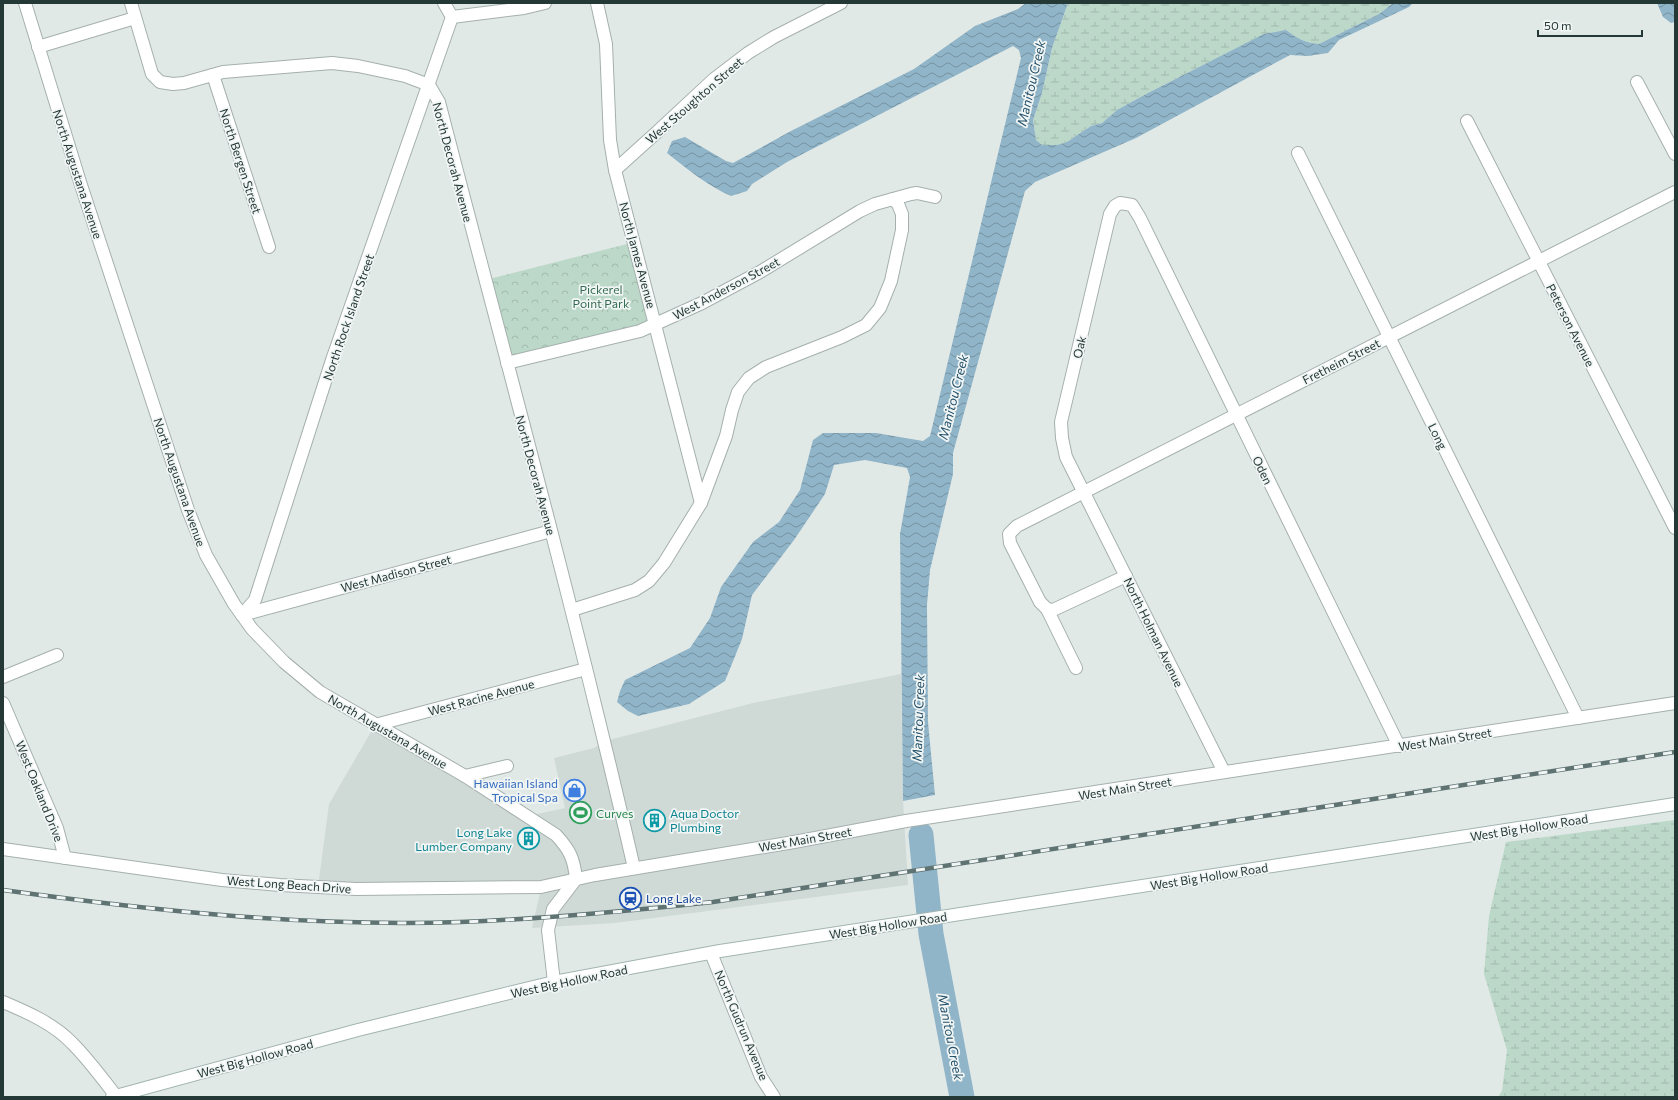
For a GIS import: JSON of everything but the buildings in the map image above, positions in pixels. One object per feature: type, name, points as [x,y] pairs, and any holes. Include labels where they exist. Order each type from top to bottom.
[{"type":"street","name":"North Augustana Avenue","points":[[24,3],[80,182],[188,510],[206,555],[234,604],[252,629],[284,662],[320,692],[465,776],[556,835],[566,845],[574,862],[576,879]]},
{"type":"street","points":[[130,3],[152,74],[160,82],[173,84],[184,83],[223,72],[332,63],[358,66],[405,76],[429,85]]},
{"type":"street","points":[[444,3],[452,17],[524,8],[545,3]]},
{"type":"street","name":"North James Avenue","points":[[597,3],[606,44],[610,140],[615,170],[701,503]]},
{"type":"street","name":"West Stoughton Street","points":[[615,170],[714,79],[748,53],[774,37],[841,3]]},
{"type":"street","name":"North Rock Island Street","points":[[242,615],[255,600],[332,360],[452,17]]},
{"type":"street","points":[[38,48],[135,18]]},
{"type":"street","name":"North Bergen Street","points":[[213,75],[269,247]]},
{"type":"street","points":[[1637,82],[1675,154]]},
{"type":"street","name":"North Decorah Avenue","points":[[429,85],[439,102],[572,610],[605,741],[634,868]]},
{"type":"street","name":"Peterson Avenue","points":[[1467,122],[1675,528]]},
{"type":"street","name":"Long","points":[[1298,153],[1578,718]]},
{"type":"street","name":"Fretheim Street","points":[[1047,609],[1040,602],[1010,543],[1009,534],[1017,526],[1675,192]]},
{"type":"street","name":"West Anderson Street","points":[[507,363],[640,331],[702,303],[760,272],[875,204],[917,193],[935,197]]},
{"type":"street","points":[[572,610],[635,590],[649,580],[664,563],[701,503],[726,436],[738,392],[749,378],[766,367],[842,337],[866,325],[880,308],[891,282],[902,230],[902,214],[898,204],[893,199]]},
{"type":"street","name":"Oden","points":[[1120,203],[1132,205],[1140,218],[1399,746]]},
{"type":"street","name":"Oak","points":[[1084,492],[1066,457],[1062,438],[1061,422],[1110,214],[1115,206],[1120,203]]},
{"type":"street","name":"North Holman Avenue","points":[[1084,492],[1224,772]]},
{"type":"street","name":"West Madison Street","points":[[242,615],[551,530]]},
{"type":"street","points":[[1047,609],[1052,610],[1126,576]]},
{"type":"street","points":[[1047,609],[1076,668]]},
{"type":"street","points":[[3,678],[57,655]]},
{"type":"street","name":"West Racine Avenue","points":[[375,725],[586,669]]},
{"type":"street","name":"West Oakland Drive","points":[[3,703],[57,828],[65,858]]},
{"type":"street","name":"West Main Street","points":[[576,879],[794,842],[928,817],[1675,703]]},
{"type":"street","points":[[465,776],[508,766]]},
{"type":"street","name":"West Big Hollow Road","points":[[114,1096],[358,1030],[554,982],[711,953],[1675,804]]},
{"type":"street","name":"West Long Beach Drive","points":[[3,849],[222,880],[311,887],[541,887],[576,879]]},
{"type":"street","points":[[554,982],[548,930],[553,909],[576,879]]},
{"type":"street","name":"North Gudrun Avenue","points":[[711,953],[761,1077],[774,1097]]},
{"type":"street","points":[[3,1002],[27,1012],[50,1025],[72,1042],[114,1096]]},
{"type":"shaded area","points":[[901,674],[903,801],[908,885],[615,923],[532,928],[541,888],[318,887],[329,804],[375,725],[528,816],[565,808],[554,758],[594,748],[605,741],[753,703]]},
{"type":"green space","points":[[1068,3],[1393,3],[1379,14],[1319,44],[1301,40],[1286,30],[1203,65],[1146,94],[1117,110],[1102,123],[1091,126],[1067,142],[1057,145],[1042,145],[1036,140],[1033,120],[1042,93],[1052,48]]},
{"type":"green space","name":"Pickerel Point Park","points":[[635,242],[656,324],[507,363],[485,280]]},
{"type":"green space","points":[[1675,820],[1675,1097],[1498,1097],[1502,1091],[1507,1050],[1484,974],[1489,916],[1506,842]]},
{"type":"water","points":[[1026,3],[1068,3],[1052,48],[1042,93],[1033,120],[1036,140],[1042,145],[1057,145],[1067,142],[1091,126],[1102,123],[1117,110],[1146,94],[1264,34],[1286,30],[1301,40],[1319,44],[1379,14],[1393,3],[1413,3],[1409,7],[1339,40],[1328,53],[1308,56],[1290,55],[1136,138],[1035,182],[1025,191],[953,453],[953,474],[930,570],[927,605],[928,722],[935,795],[903,801],[900,534],[910,477],[907,468],[865,460],[834,465],[825,494],[794,540],[752,595],[742,639],[725,681],[689,704],[638,716],[628,711],[617,702],[625,680],[690,648],[710,618],[721,587],[753,542],[779,522],[800,490],[813,440],[823,433],[876,433],[923,441],[930,436],[1021,58],[1019,50],[1013,46],[787,162],[752,184],[747,191],[731,196],[706,182],[667,153],[672,141],[685,137],[726,161],[733,163],[791,131],[914,69],[975,26],[1018,9]]},
{"type":"water","points":[[1657,3],[1675,3],[1675,22],[1671,23],[1663,17]]},
{"type":"waterway","name":"Manitou Creek","points":[[921,835],[931,934],[962,1097]]},
{"type":"railway","points":[[3,890],[117,905],[288,920],[402,923],[460,922],[587,914],[713,902],[1675,752]]},
{"type":"place","name":"Hawaiian Island Tropical Spa","points":[[574,790]]},
{"type":"place","name":"Curves","points":[[580,813]]},
{"type":"place","name":"Aqua Doctor Plumbing","points":[[655,820]]},
{"type":"place","name":"Long Lake Lumber Company","points":[[528,839]]},
{"type":"place","name":"Long Lake","points":[[631,898]]}]
